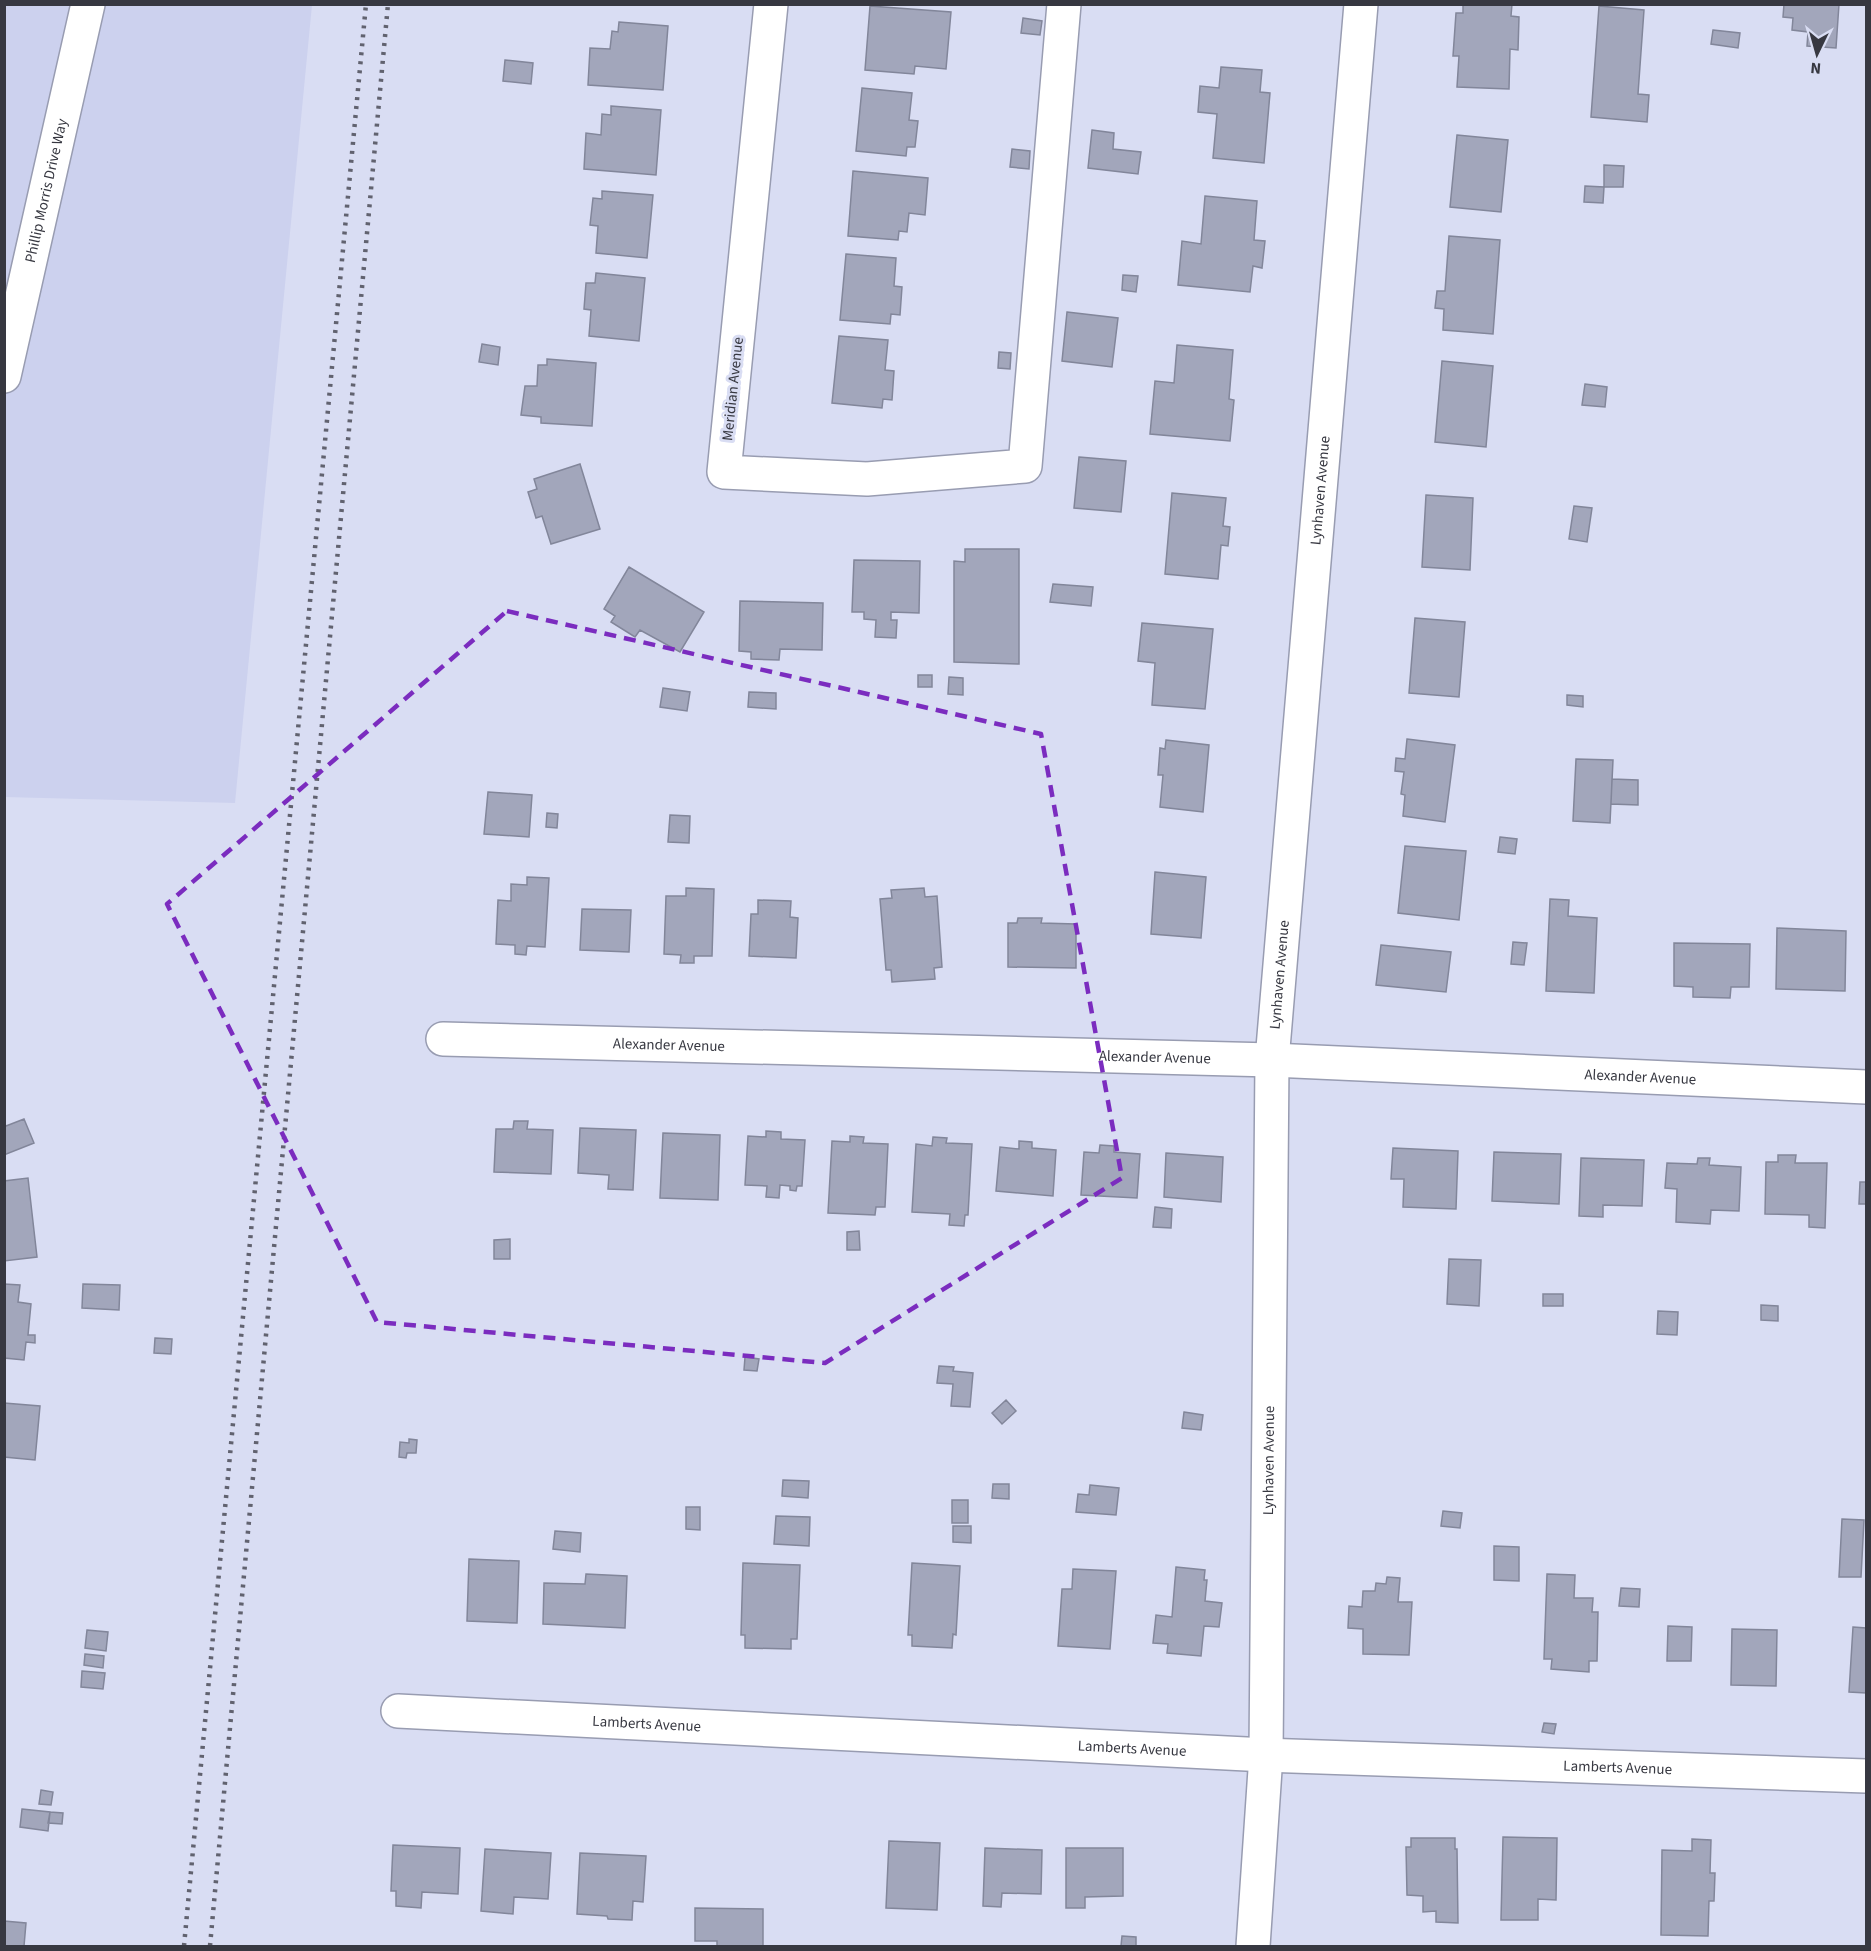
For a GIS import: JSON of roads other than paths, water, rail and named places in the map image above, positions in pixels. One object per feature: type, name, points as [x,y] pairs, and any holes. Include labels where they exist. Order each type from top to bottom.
[{"type":"street","name":"Phillip Morris Drive Way","points":[[4,376],[88,4]]},
{"type":"street","name":"Meridian Avenue","points":[[771,4],[724,472],[867,479],[1025,466],[1064,4]]},
{"type":"street","name":"Lynhaven Avenue","points":[[1253,1947],[1266,1755],[1272,1060],[1361,4]]},
{"type":"street","name":"Alexander Avenue","points":[[443,1039],[1272,1060],[1866,1087]]},
{"type":"street","name":"Lamberts Avenue","points":[[398,1711],[1266,1755],[1866,1776]]},
{"type":"railway","points":[[184,1946],[366,4]]},
{"type":"railway","points":[[210,1946],[388,4]]}]
